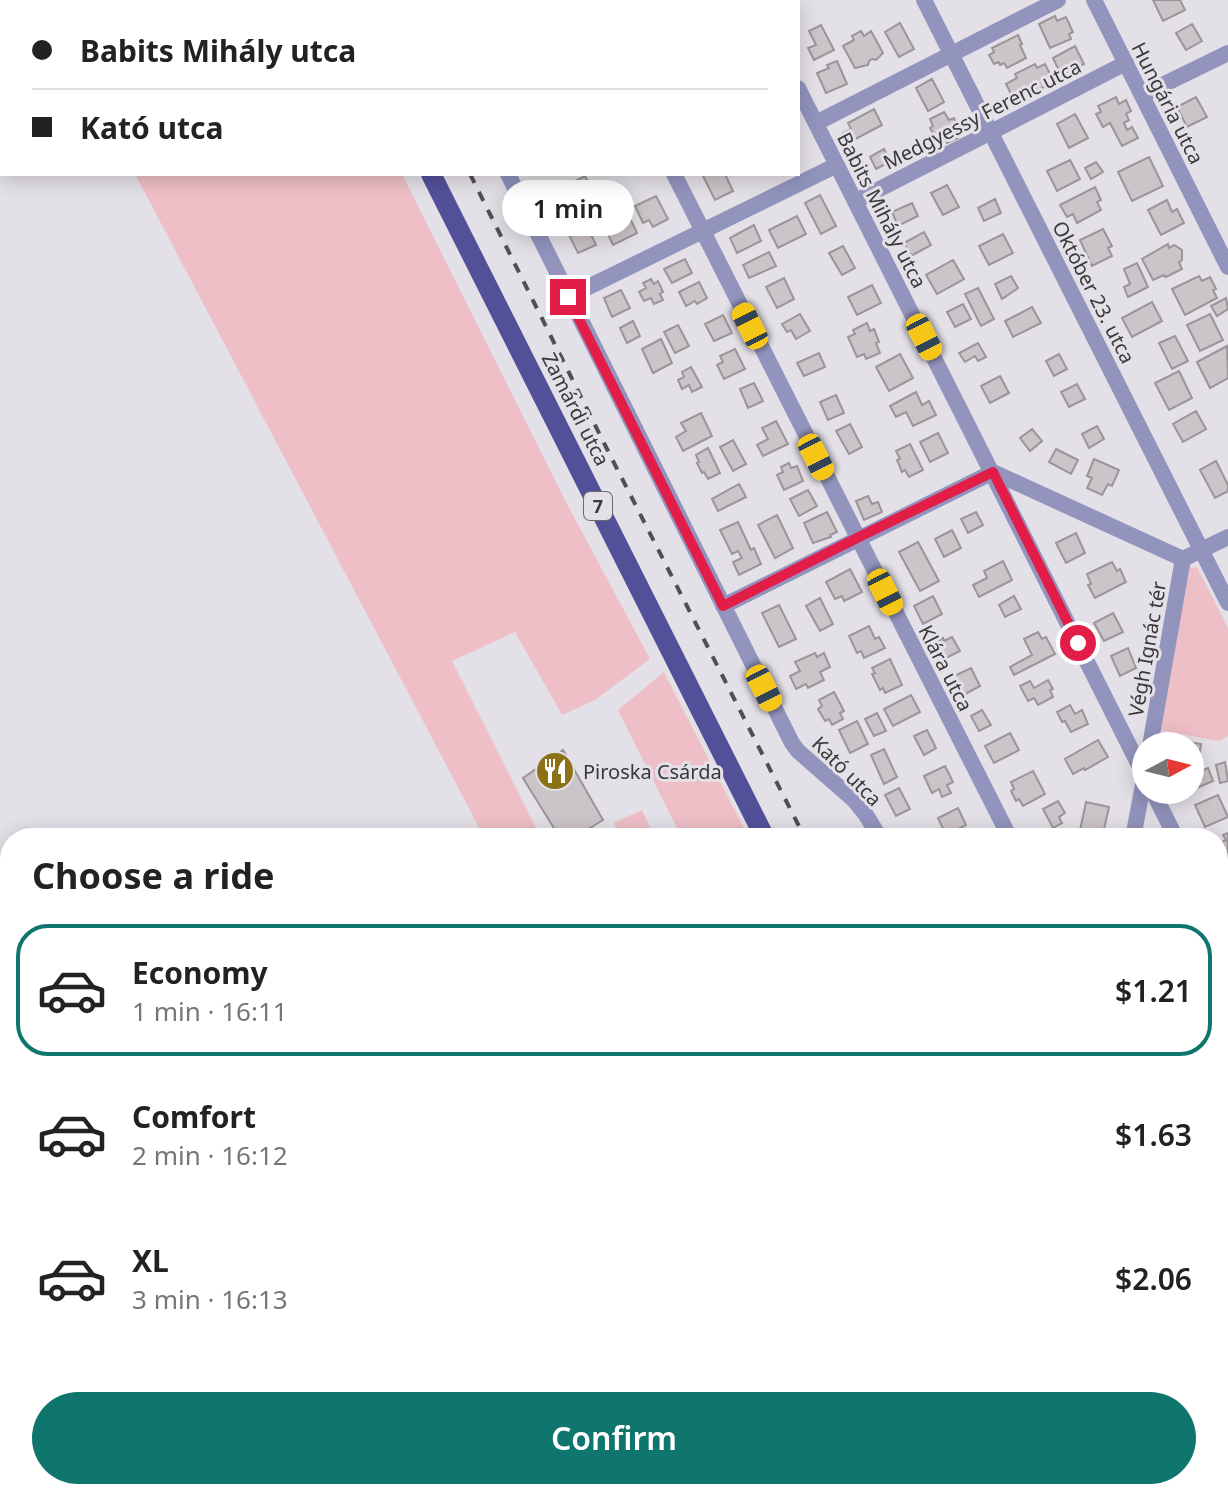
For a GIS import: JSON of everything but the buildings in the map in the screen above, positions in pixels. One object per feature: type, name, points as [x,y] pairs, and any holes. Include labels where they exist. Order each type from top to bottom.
[{"type":"main road","name":"Zamárdi utca","points":[[432,176],[760,828]]},
{"type":"street","name":"Október 23. utca","points":[[924,0],[1228,603]]},
{"type":"street","points":[[816,123],[1058,0]]},
{"type":"street","name":"Hungária utca","points":[[1094,0],[1228,267]]},
{"type":"street","points":[[1142,95],[1228,53]]},
{"type":"street","name":"Medgyessy Ferenc utca","points":[[856,201],[1126,63]]},
{"type":"street","name":"Babits Mihály utca","points":[[800,92],[1132,749]]},
{"type":"street","points":[[568,297],[837,165]]},
{"type":"street","name":"Kató utca","points":[[509,176],[792,743],[854,800],[874,828]]},
{"type":"street","name":"Klára utca","points":[[675,176],[1005,828]]},
{"type":"street","points":[[723,606],[993,472]]},
{"type":"street","name":"Végh Ignác tér","points":[[993,472],[1183,559],[1228,537]]},
{"type":"street","points":[[1010,509],[1033,491]]},
{"type":"street","name":"Végh Ignác tér","points":[[1152,732],[1183,559]]},
{"type":"street","points":[[1135,828],[1141,804]]},
{"type":"street","name":"Babits Mihály utca","points":[[1160,804],[1171,828]]},
{"type":"shaded area","points":[[136,176],[403,176],[567,504],[650,659],[595,700],[562,715],[515,632],[452,661],[536,828],[479,828]]},
{"type":"shaded area","points":[[1197,567],[1228,628],[1228,736],[1219,741],[1204,738],[1204,732],[1158,730],[1190,568]]},
{"type":"shaded area","points":[[664,672],[744,828],[677,828],[618,710]]},
{"type":"shaded area","points":[[642,810],[650,828],[616,828],[614,823]]},
{"type":"railway","points":[[471,176],[800,828]]},
{"type":"place","name":"Piroska Csárda","points":[[555,771]]},
{"type":"route","points":[[568,297],[723,606],[993,472],[1078,643]]}]
